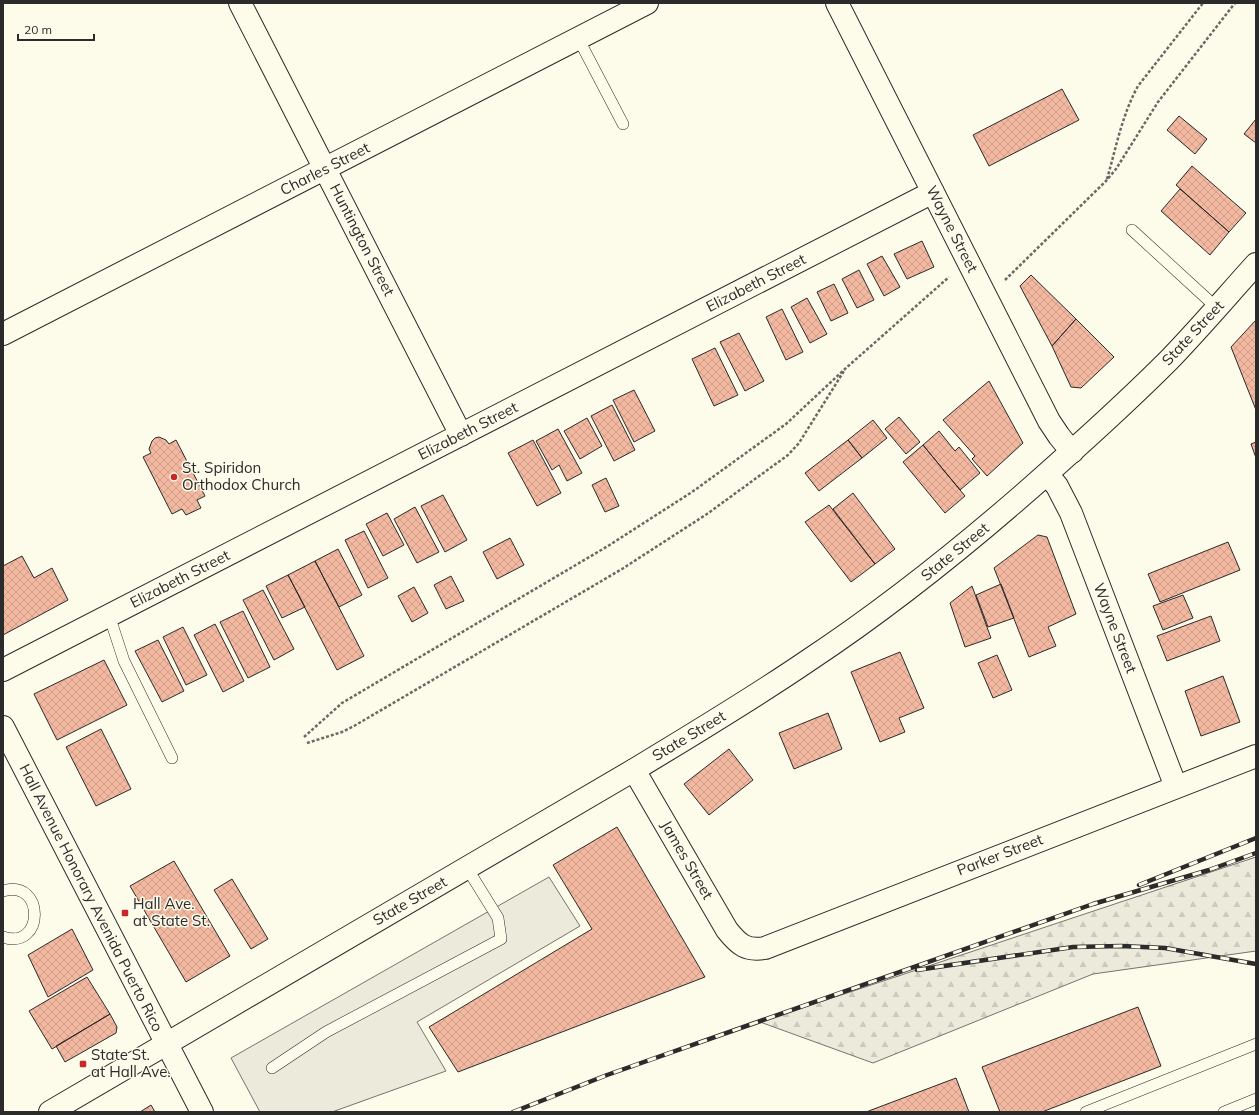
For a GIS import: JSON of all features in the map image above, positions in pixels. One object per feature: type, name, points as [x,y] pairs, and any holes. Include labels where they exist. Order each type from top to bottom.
[{"type":"street","name":"Huntington Street","points":[[240,3],[461,435]]},
{"type":"street","name":"Charles Street","points":[[3,334],[647,3]]},
{"type":"street","name":"Wayne Street","points":[[837,3],[1049,421],[1072,452]]},
{"type":"street","name":"Elizabeth Street","points":[[3,670],[933,192]]},
{"type":"street","name":"State Street","points":[[50,1112],[634,770],[766,689],[850,632],[892,602],[973,538],[1104,423],[1168,360],[1256,264]]},
{"type":"street","name":"Wayne Street","points":[[1047,474],[1057,486],[1071,513],[1176,787]]},
{"type":"street","name":"Hall Avenue Honorary Avenida Puerto Rico","points":[[3,727],[202,1112]]},
{"type":"street","name":"Parker Street","points":[[744,946],[753,950],[764,948],[1256,756]]},
{"type":"street","name":"James Street","points":[[634,770],[727,930],[735,940],[744,946]]},
{"type":"lane","points":[[578,38],[623,124]]},
{"type":"lane","points":[[1132,230],[1217,308]]},
{"type":"lane","points":[[109,615],[124,661],[172,758]]},
{"type":"lane","points":[[272,1068],[326,1032],[501,940],[498,918],[467,868]]},
{"type":"lane","points":[[3,891],[13,890],[22,892],[28,897],[34,904],[35,918],[27,933],[12,939],[3,937]]},
{"type":"lane","points":[[1086,1112],[1256,1044]]},
{"type":"lane","points":[[1224,1112],[1256,1099]]},
{"type":"path","points":[[1106,181],[1131,98],[1138,86],[1203,3]]},
{"type":"path","points":[[985,294],[1012,274],[1106,181],[1116,169],[1158,102],[1236,3]]},
{"type":"path","points":[[304,737],[342,703],[608,546],[692,492],[786,424],[940,284],[970,264]]},
{"type":"path","points":[[307,743],[342,732],[354,726],[615,573],[707,514],[788,455],[799,443],[846,368]]},
{"type":"green space","points":[[1256,857],[1256,951],[1093,974],[873,1063],[760,1022]]},
{"type":"shaded area","points":[[549,877],[580,926],[417,1022],[446,1071],[332,1112],[260,1112],[231,1058]]},
{"type":"building","points":[[1062,89],[1079,120],[989,166],[973,135]]},
{"type":"building","points":[[1179,116],[1207,139],[1195,154],[1167,130]]},
{"type":"building","points":[[1256,119],[1256,143],[1244,134]]},
{"type":"building","points":[[1192,166],[1246,213],[1229,232],[1176,185]]},
{"type":"building","points":[[1180,189],[1229,232],[1210,255],[1161,211]]},
{"type":"building","points":[[922,241],[934,267],[907,279],[894,254]]},
{"type":"building","points":[[882,256],[900,287],[884,296],[867,264]]},
{"type":"building","points":[[859,270],[874,300],[857,308],[842,279]]},
{"type":"building","points":[[1031,275],[1076,319],[1052,346],[1020,286]]},
{"type":"building","points":[[834,284],[848,313],[831,321],[817,292]]},
{"type":"building","points":[[807,298],[827,334],[810,343],[791,307]]},
{"type":"building","points":[[782,309],[803,352],[786,360],[766,317]]},
{"type":"building","points":[[1076,319],[1114,357],[1081,388],[1071,387],[1052,346]]},
{"type":"building","points":[[1256,320],[1256,410],[1231,347]]},
{"type":"building","points":[[739,333],[764,381],[745,391],[720,342]]},
{"type":"building","points":[[715,348],[738,395],[714,406],[692,359]]},
{"type":"building","points":[[989,381],[1023,443],[987,476],[972,459],[975,456],[943,420]]},
{"type":"building","points":[[634,390],[655,431],[634,442],[613,400]]},
{"type":"building","points":[[612,405],[635,450],[614,461],[591,416]]},
{"type":"building","points":[[899,417],[920,442],[906,454],[885,429]]},
{"type":"building","points":[[587,418],[602,446],[580,459],[564,431]]},
{"type":"building","points":[[873,420],[887,438],[862,458],[848,440]]},
{"type":"building","points":[[558,429],[582,473],[567,481],[559,465],[552,470],[536,441]]},
{"type":"building","points":[[939,431],[955,451],[959,447],[980,473],[960,490],[923,445]]},
{"type":"building","name":"St. Spiridon Orthodox Church","points":[[159,437],[166,440],[169,444],[176,440],[205,496],[197,500],[201,508],[186,515],[182,509],[172,514],[143,457],[151,453],[149,449],[152,441]]},
{"type":"building","points":[[533,440],[561,493],[537,506],[508,453]]},
{"type":"building","points":[[848,440],[862,458],[819,491],[805,473]]},
{"type":"building","points":[[1256,442],[1256,458],[1251,444]]},
{"type":"building","points":[[923,445],[965,496],[945,513],[903,462]]},
{"type":"building","points":[[606,478],[619,506],[605,512],[592,485]]},
{"type":"building","points":[[853,493],[895,549],[875,564],[833,509]]},
{"type":"building","points":[[443,495],[467,540],[445,552],[421,506]]},
{"type":"building","points":[[829,505],[875,564],[851,582],[805,522]]},
{"type":"building","points":[[415,507],[439,552],[417,563],[394,519]]},
{"type":"building","points":[[387,513],[404,545],[383,556],[366,524]]},
{"type":"building","points":[[364,531],[388,578],[368,588],[345,540]]},
{"type":"building","points":[[1038,535],[1047,537],[1076,614],[1048,627],[1056,646],[1029,657],[994,568]]},
{"type":"building","points":[[510,538],[524,565],[497,579],[483,552]]},
{"type":"building","points":[[1228,542],[1240,570],[1160,602],[1148,574]]},
{"type":"building","points":[[338,549],[362,595],[339,607],[315,561]]},
{"type":"building","points":[[22,556],[34,578],[52,568],[68,600],[3,635],[3,566]]},
{"type":"building","points":[[315,561],[364,656],[337,670],[288,575]]},
{"type":"building","points":[[288,575],[305,607],[282,618],[266,586]]},
{"type":"building","points":[[451,576],[464,601],[446,609],[434,585]]},
{"type":"building","points":[[1001,584],[1014,618],[988,627],[976,595]]},
{"type":"building","points":[[972,586],[991,638],[965,647],[950,603]]},
{"type":"building","points":[[414,587],[428,613],[412,622],[398,596]]},
{"type":"building","points":[[263,590],[294,649],[274,660],[243,600]]},
{"type":"building","points":[[1183,595],[1193,618],[1163,630],[1153,606]]},
{"type":"building","points":[[243,611],[270,667],[248,678],[220,622]]},
{"type":"building","points":[[1211,616],[1220,641],[1167,661],[1157,636]]},
{"type":"building","points":[[215,624],[244,681],[223,692],[194,635]]},
{"type":"building","points":[[183,627],[207,675],[186,685],[163,637]]},
{"type":"building","points":[[158,640],[184,691],[162,702],[135,651]]},
{"type":"building","points":[[900,652],[924,708],[899,718],[905,732],[880,742],[851,672]]},
{"type":"building","points":[[997,655],[1012,690],[993,698],[978,663]]},
{"type":"building","points":[[104,660],[127,705],[57,740],[34,694]]},
{"type":"building","points":[[1223,676],[1240,722],[1201,736],[1185,691]]},
{"type":"building","points":[[828,713],[842,749],[794,769],[779,733]]},
{"type":"building","points":[[101,729],[131,789],[96,806],[66,747]]},
{"type":"building","points":[[729,749],[753,780],[709,815],[684,784]]},
{"type":"building","points":[[617,827],[705,977],[458,1072],[429,1027],[592,929],[553,865]]},
{"type":"building","points":[[174,861],[230,956],[186,982],[130,886]]},
{"type":"building","points":[[232,879],[268,939],[251,949],[214,890]]},
{"type":"building","points":[[72,929],[93,970],[48,997],[28,955]]},
{"type":"building","points":[[87,977],[110,1014],[52,1049],[29,1011]]},
{"type":"building","points":[[1138,1007],[1161,1066],[1042,1112],[1000,1112],[982,1067]]},
{"type":"building","points":[[110,1014],[117,1027],[116,1033],[65,1062],[56,1046]]},
{"type":"building","points":[[956,1078],[969,1112],[866,1112]]},
{"type":"building","points":[[151,1105],[155,1112],[140,1112]]},
{"type":"railway","points":[[1139,885],[1256,838]]},
{"type":"railway","points":[[513,1112],[607,1075],[1093,904],[1209,870],[1256,853]]},
{"type":"railway","points":[[917,970],[1073,947],[1121,946],[1165,948],[1256,964]]},
{"type":"place","name":"St. Spiridon Orthodox Church","points":[[174,477]]},
{"type":"place","name":"Hall Ave. at State St.","points":[[125,913]]},
{"type":"place","name":"State St. at Hall Ave.","points":[[83,1064]]}]
